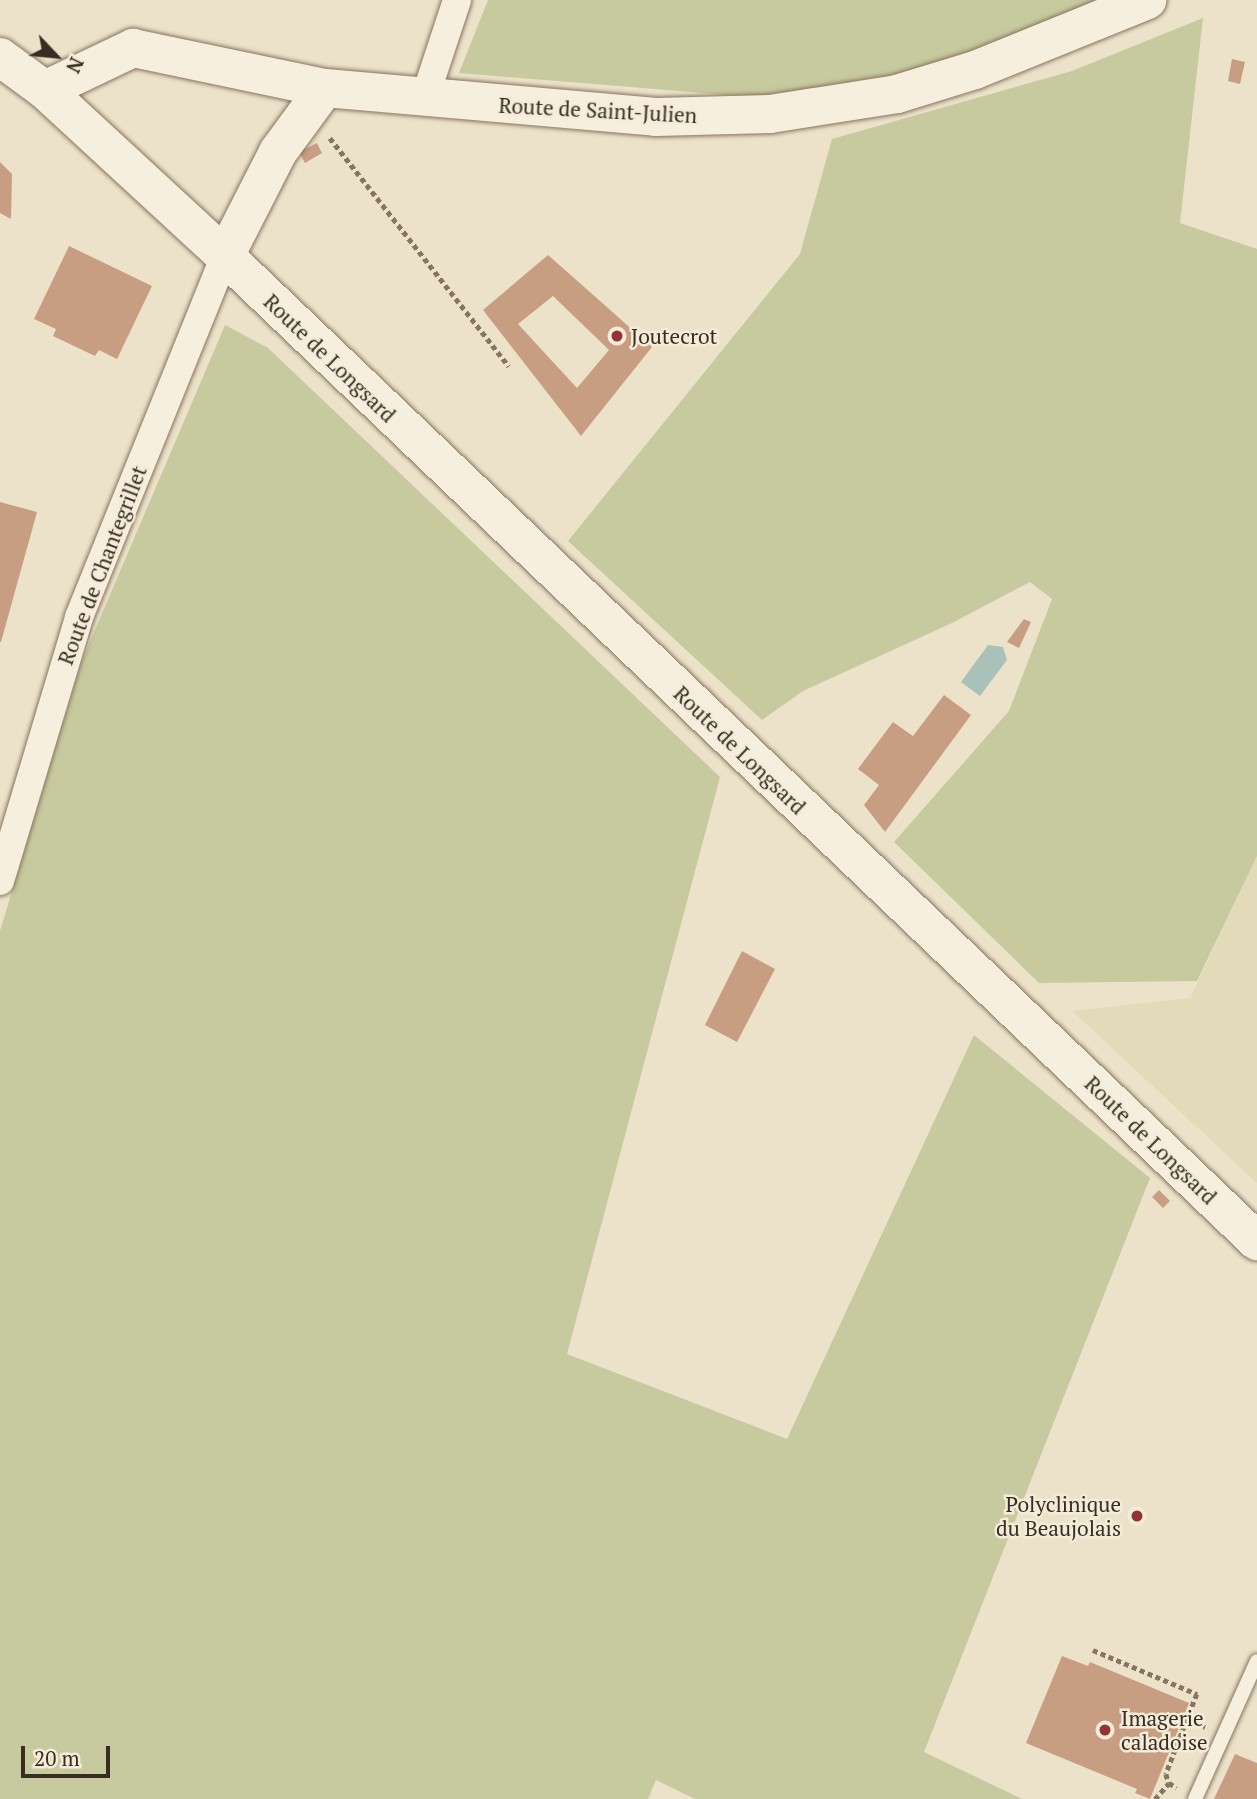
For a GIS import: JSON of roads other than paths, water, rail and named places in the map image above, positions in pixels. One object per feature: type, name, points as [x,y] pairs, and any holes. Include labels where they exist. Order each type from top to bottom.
[{"type":"main road","name":"Route de Saint-Julien","points":[[45,90],[133,48],[317,100],[425,97],[656,117],[770,114],[897,94],[975,70],[1147,0]]},
{"type":"main road","name":"Route de Longsard","points":[[0,57],[45,90],[225,256],[1257,1241]]},
{"type":"main road","points":[[225,256],[278,152],[317,100]]},
{"type":"street","points":[[425,97],[457,0]]},
{"type":"street","name":"Route de Chantegrillet","points":[[0,881],[79,617],[225,256]]},
{"type":"lane","points":[[1195,1799],[1257,1661]]},
{"type":"water","points":[[988,645],[1003,647],[1007,660],[980,696],[961,682]]},
{"type":"place","name":"Joutecrot","points":[[617,336]]},
{"type":"place","name":"Polyclinique du Beaujolais","points":[[1137,1516]]},
{"type":"place","name":"Imagerie caladoise","points":[[1105,1730]]}]
